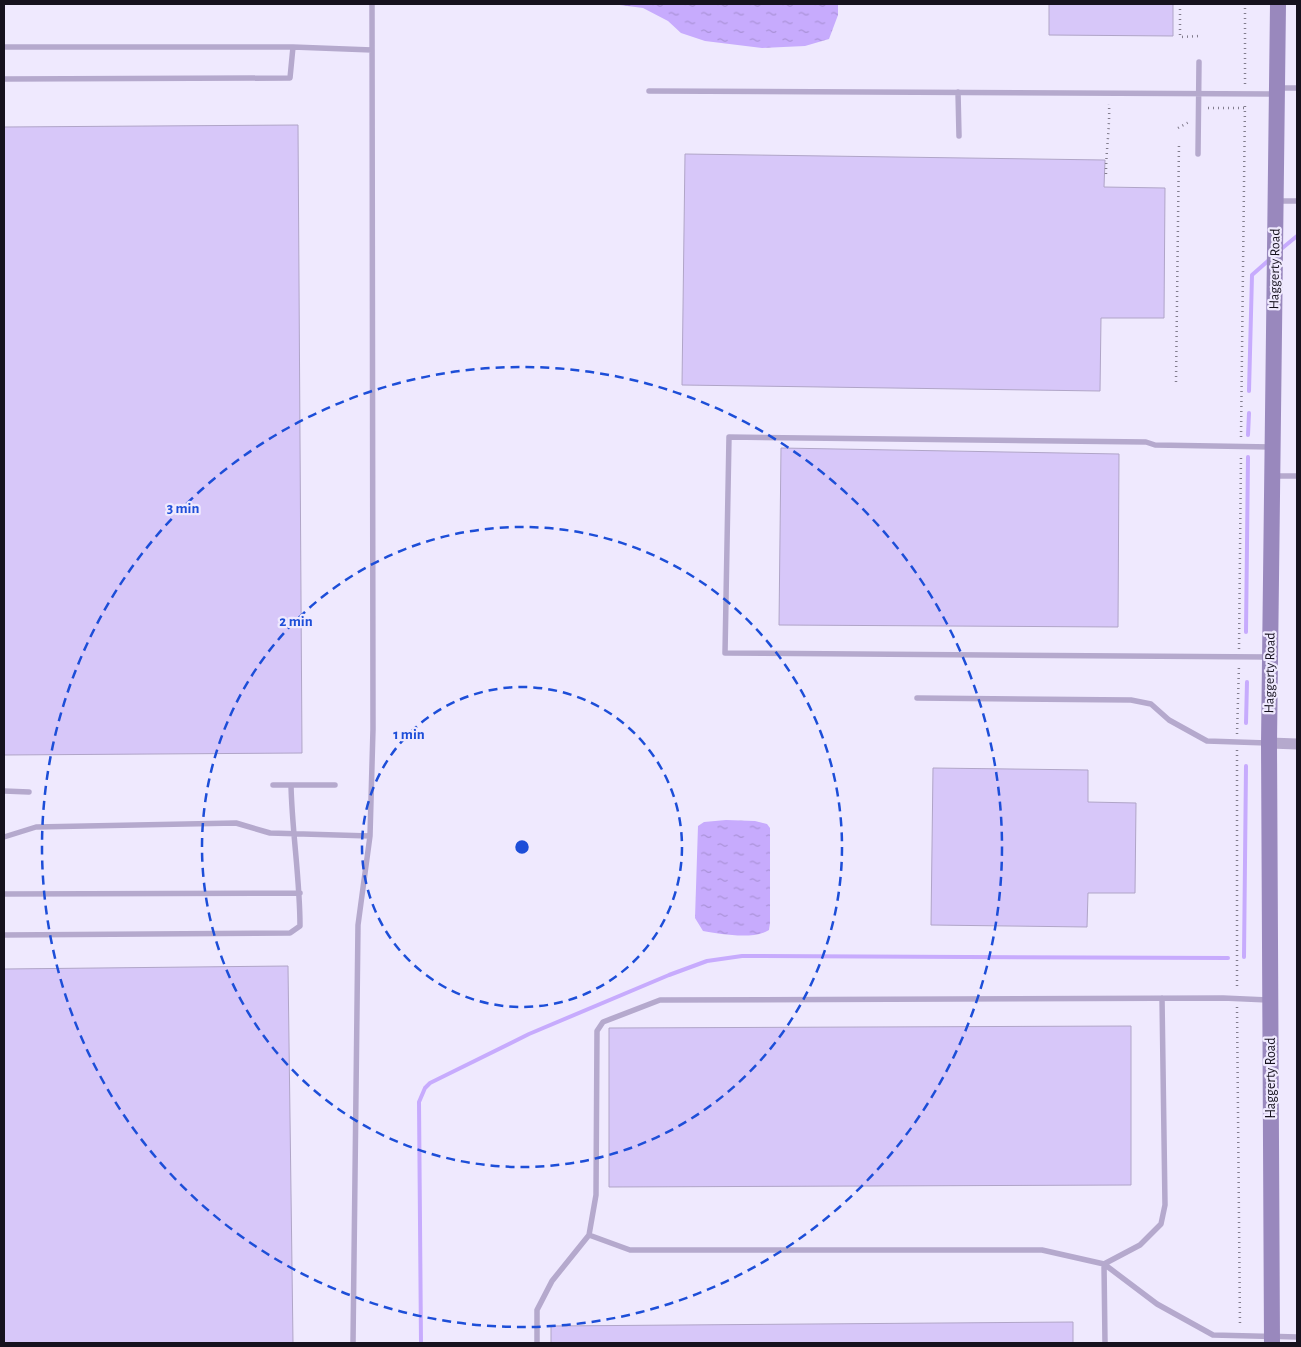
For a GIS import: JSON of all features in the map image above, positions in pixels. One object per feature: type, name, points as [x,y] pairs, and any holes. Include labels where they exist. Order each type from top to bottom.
[{"type":"main road","name":"Haggerty Road","points":[[1272,1340],[1269,743],[1278,4]]},
{"type":"street","points":[[1269,743],[1297,744]]},
{"type":"lane","points":[[354,1343],[358,925],[370,836],[373,729],[372,4]]},
{"type":"lane","points":[[4,47],[293,47],[372,50]]},
{"type":"lane","points":[[4,79],[290,78],[293,47]]},
{"type":"lane","points":[[1198,154],[1199,62]]},
{"type":"lane","points":[[649,91],[1199,93],[1278,91],[1297,88]]},
{"type":"lane","points":[[958,92],[959,136]]},
{"type":"lane","points":[[1276,201],[1297,201]]},
{"type":"lane","points":[[1270,657],[725,653],[729,437],[1146,442],[1155,445],[1272,447]]},
{"type":"lane","points":[[1272,476],[1297,476]]},
{"type":"lane","points":[[917,698],[1131,700],[1151,704],[1169,720],[1207,741],[1269,743]]},
{"type":"lane","points":[[273,785],[335,785]]},
{"type":"lane","points":[[4,935],[290,933],[300,926],[300,893],[292,834],[291,785]]},
{"type":"lane","points":[[4,791],[29,792]]},
{"type":"lane","points":[[4,837],[36,827],[236,823],[270,834],[370,836]]},
{"type":"lane","points":[[4,894],[300,893]]},
{"type":"lane","points":[[1104,1264],[1140,1245],[1162,1224],[1165,1205],[1162,998]]},
{"type":"lane","points":[[537,1343],[537,1310],[552,1282],[589,1235],[596,1195],[597,1031],[603,1022],[660,1000],[1237,998],[1270,1000]]},
{"type":"lane","points":[[589,1235],[630,1250],[1042,1250],[1104,1264],[1157,1304],[1213,1335],[1272,1340],[1297,1336]]},
{"type":"lane","points":[[1104,1264],[1104,1343]]},
{"type":"path","points":[[1180,4],[1180,37],[1200,36]]},
{"type":"path","points":[[1245,4],[1245,78]]},
{"type":"path","points":[[1106,174],[1106,142],[1110,126],[1109,104]]},
{"type":"path","points":[[1208,108],[1245,107],[1237,735]]},
{"type":"path","points":[[1178,128],[1189,122],[1192,114]]},
{"type":"path","points":[[1176,382],[1179,142]]},
{"type":"path","points":[[1237,753],[1240,1336]]},
{"type":"water","points":[[612,4],[838,4],[838,15],[829,39],[805,46],[762,48],[705,41],[681,33],[668,21],[643,8]]},
{"type":"water","points":[[726,820],[755,821],[767,824],[770,828],[770,923],[769,930],[762,933],[746,936],[703,931],[695,918],[698,826],[704,822]]},
{"type":"building","points":[[1049,4],[1173,4],[1173,36],[1049,35]]},
{"type":"building","points":[[298,125],[302,753],[4,755],[4,127]]},
{"type":"building","points":[[685,154],[1105,160],[1104,187],[1165,188],[1164,318],[1101,318],[1100,391],[682,385]]},
{"type":"building","points":[[781,448],[1119,454],[1118,627],[779,625]]},
{"type":"building","points":[[933,768],[1088,770],[1088,802],[1136,803],[1135,893],[1088,893],[1087,927],[931,925]]},
{"type":"building","points":[[288,966],[293,1343],[4,1343],[4,969]]},
{"type":"building","points":[[1131,1026],[1131,1185],[609,1187],[609,1028]]},
{"type":"building","points":[[1073,1322],[1073,1343],[551,1343],[551,1326]]},
{"type":"waterway","points":[[1280,250],[1297,236]]},
{"type":"waterway","points":[[1249,391],[1252,275],[1269,260]]},
{"type":"waterway","points":[[1248,435],[1249,413]]},
{"type":"waterway","points":[[1246,632],[1248,457]]},
{"type":"waterway","points":[[1246,723],[1247,682]]},
{"type":"waterway","points":[[1244,957],[1246,766]]},
{"type":"waterway","points":[[421,1343],[419,1102],[425,1088],[430,1083],[529,1034],[707,961],[742,956],[1228,958]]}]
